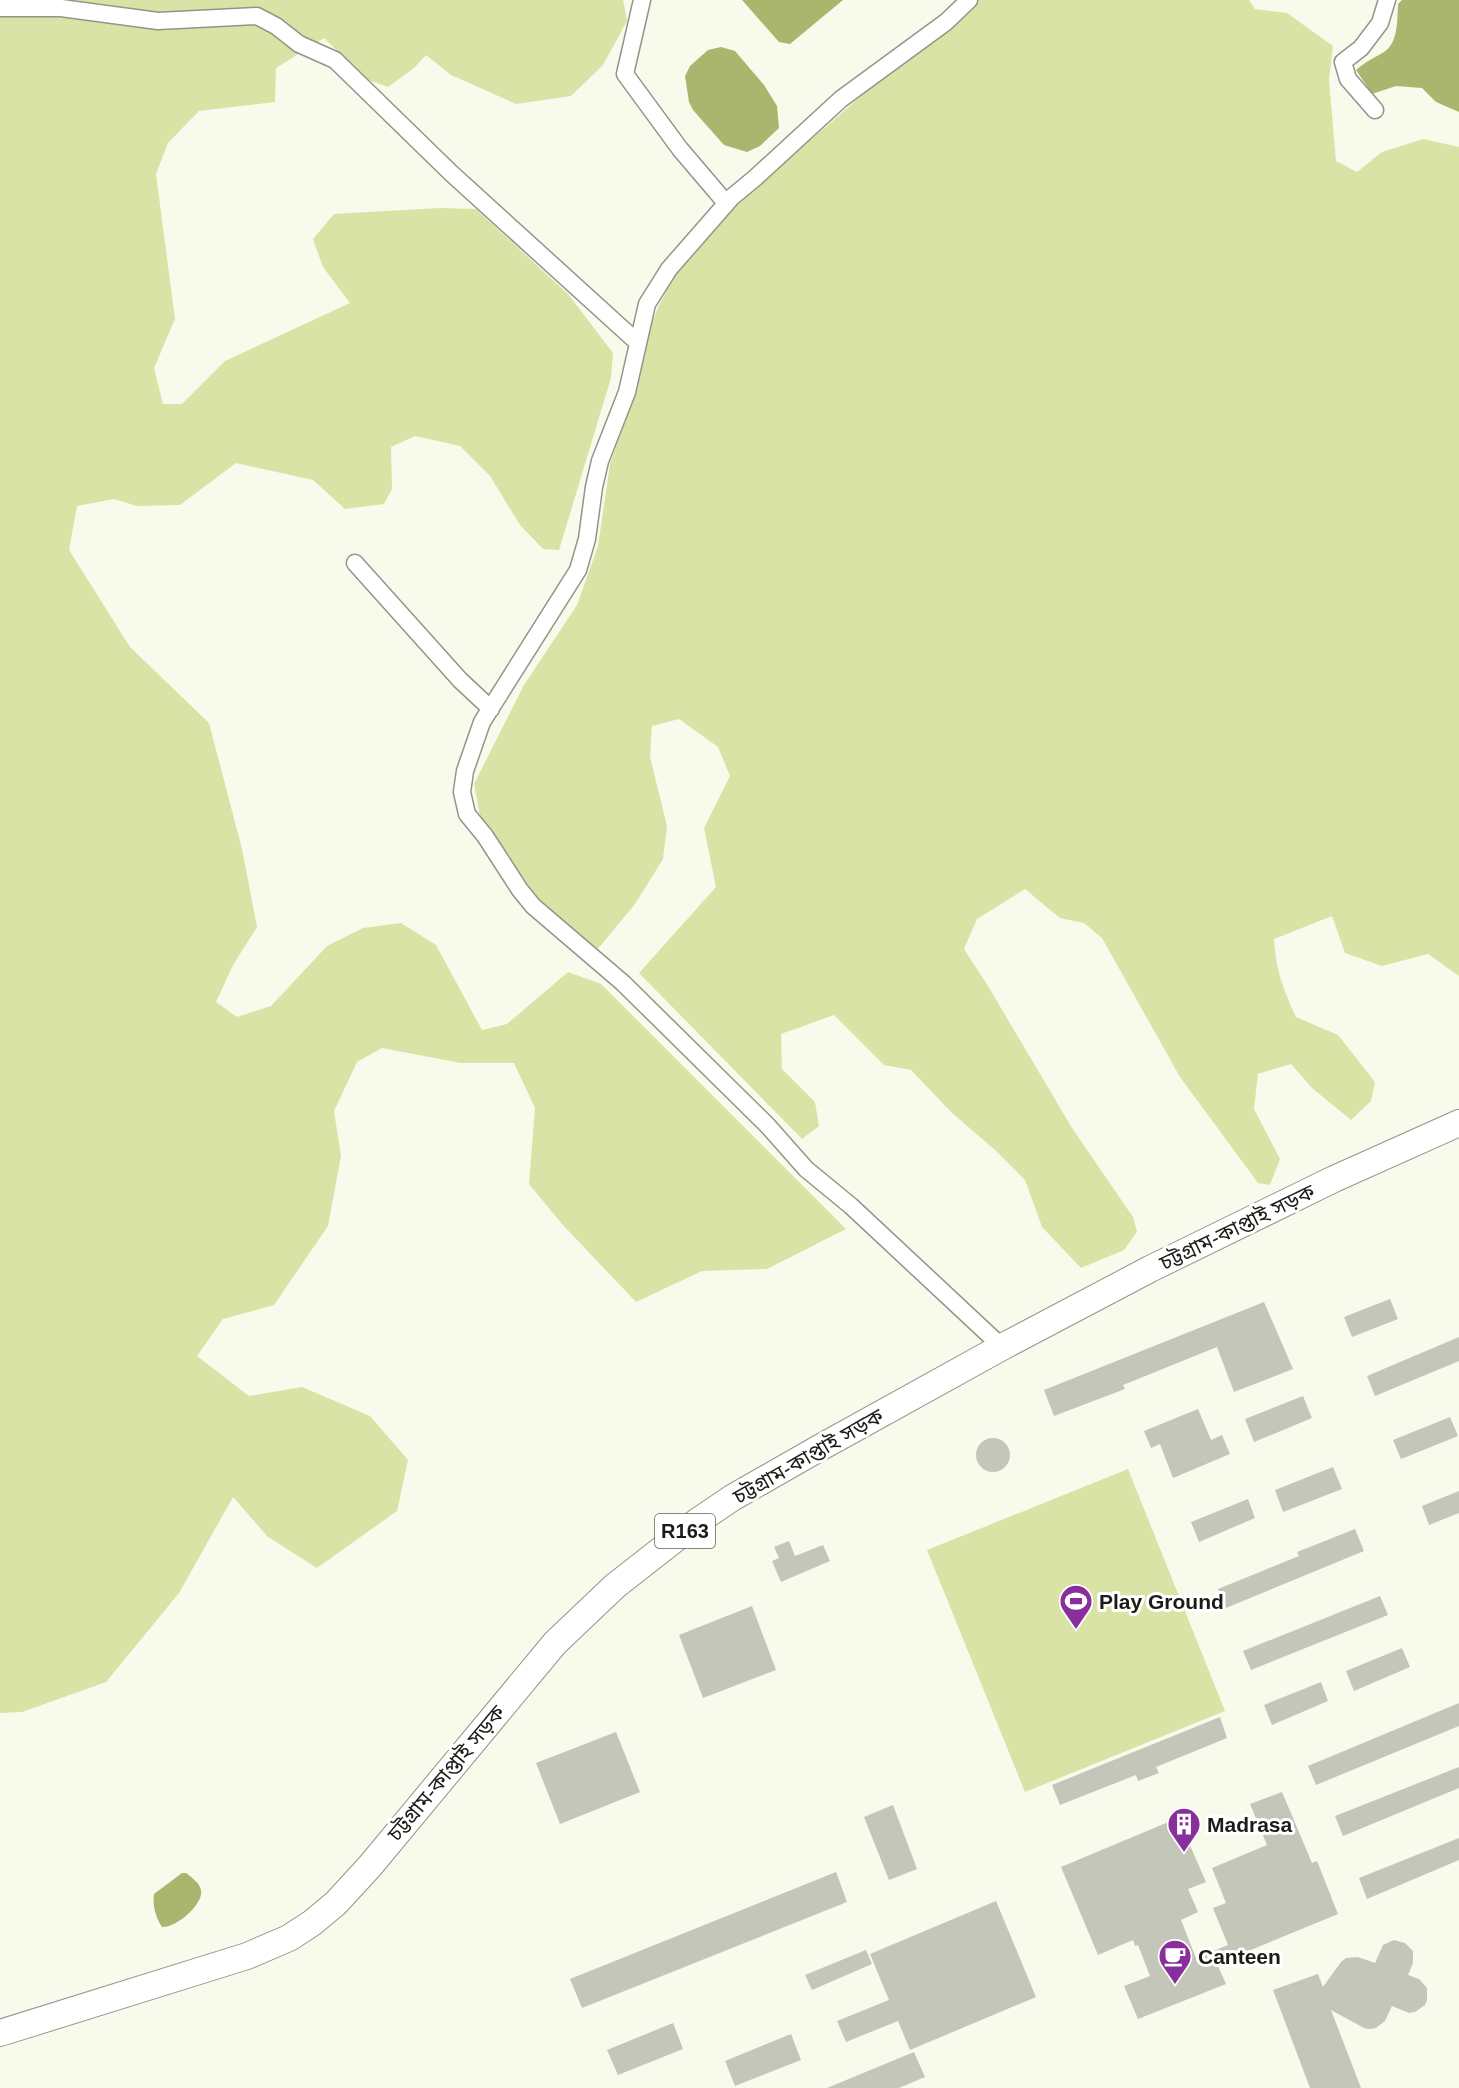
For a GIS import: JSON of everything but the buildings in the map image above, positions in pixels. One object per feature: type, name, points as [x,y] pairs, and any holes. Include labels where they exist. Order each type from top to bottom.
[{"type":"main road","name":"চট্টগ্রাম-কাপ্তাই সড়ক","points":[[0,2033],[247,1956],[282,1942],[301,1931],[336,1903],[369,1866],[555,1643],[624,1579],[671,1541],[732,1498],[1002,1347],[1238,1226],[1459,1123]]},
{"type":"street","points":[[642,0],[625,74],[680,149],[726,203]]},
{"type":"street","points":[[969,0],[946,22],[841,99],[726,203],[669,269],[646,304],[627,392],[600,461],[587,539],[578,570],[482,722],[465,771],[462,792],[467,814],[485,836],[533,906],[623,983],[768,1126],[806,1169],[851,1206],[1002,1347]]},
{"type":"street","points":[[1375,110],[1348,79],[1343,62],[1361,48],[1380,23],[1387,0]]},
{"type":"street","points":[[0,8],[61,8],[158,21],[257,16],[276,26],[299,44],[335,60],[451,173],[637,342]]},
{"type":"street","points":[[355,563],[460,680],[491,709]]},
{"type":"shaded area","points":[[0,0],[623,0],[627,21],[603,65],[571,96],[516,104],[451,75],[426,55],[414,68],[388,87],[366,79],[324,38],[276,68],[275,102],[199,111],[168,143],[156,174],[175,319],[154,368],[163,404],[182,404],[225,361],[350,303],[323,267],[313,239],[334,214],[439,208],[476,209],[568,294],[613,353],[611,378],[559,550],[543,549],[520,525],[490,476],[460,446],[415,436],[391,447],[392,489],[384,504],[345,509],[313,480],[236,463],[180,505],[137,506],[114,499],[77,506],[69,550],[130,647],[209,723],[242,849],[257,927],[233,965],[216,1002],[237,1017],[271,1006],[327,946],[363,928],[401,923],[436,945],[482,1030],[507,1024],[568,972],[601,984],[846,1229],[767,1269],[702,1271],[636,1302],[562,1224],[529,1184],[535,1108],[514,1063],[461,1063],[382,1048],[357,1062],[334,1111],[341,1156],[328,1226],[274,1305],[223,1319],[197,1356],[249,1396],[302,1387],[370,1416],[408,1460],[397,1511],[317,1568],[268,1537],[233,1497],[179,1593],[106,1682],[22,1712],[0,1713]]},
{"type":"shaded area","points":[[742,0],[843,0],[790,44],[779,42]]},
{"type":"shaded area","points":[[978,0],[1249,0],[1255,9],[1287,13],[1333,46],[1329,80],[1336,161],[1357,172],[1382,152],[1423,139],[1459,147],[1459,976],[1428,954],[1382,966],[1345,953],[1332,916],[1274,939],[1276,961],[1281,979],[1296,1017],[1338,1035],[1375,1082],[1371,1101],[1351,1120],[1312,1088],[1291,1064],[1258,1074],[1254,1109],[1280,1159],[1270,1185],[1258,1183],[1180,1077],[1102,938],[1084,923],[1060,918],[1025,889],[977,919],[964,949],[1072,1128],[1133,1217],[1137,1232],[1124,1250],[1081,1268],[1042,1227],[1025,1180],[994,1149],[952,1113],[911,1070],[884,1065],[834,1015],[781,1034],[782,1069],[815,1102],[819,1126],[802,1139],[639,973],[716,887],[704,828],[730,776],[718,747],[679,719],[652,726],[650,757],[667,826],[663,859],[635,904],[597,950],[541,903],[480,816],[474,784],[524,685],[577,605],[598,546],[610,464],[633,399],[645,338],[660,303],[678,271],[739,198],[887,73],[955,23]]},
{"type":"shaded area","points":[[1402,0],[1459,0],[1459,112],[1436,102],[1422,88],[1396,86],[1372,94],[1356,70],[1389,48],[1395,36],[1398,4]]},
{"type":"shaded area","points":[[721,47],[735,51],[764,85],[777,106],[779,128],[760,146],[747,152],[724,145],[693,110],[689,102],[685,76],[690,66],[708,50]]},
{"type":"shaded area","name":"Play Ground","points":[[1128,1469],[1225,1711],[1025,1792],[927,1550]]},
{"type":"shaded area","points":[[182,1873],[186,1873],[197,1883],[201,1896],[188,1914],[174,1924],[162,1927],[155,1911],[154,1894]]},
{"type":"place","name":"Play Ground","points":[[1076,1630]]},
{"type":"place","name":"Madrasa","points":[[1184,1853]]},
{"type":"place","name":"Canteen","points":[[1175,1985]]}]
